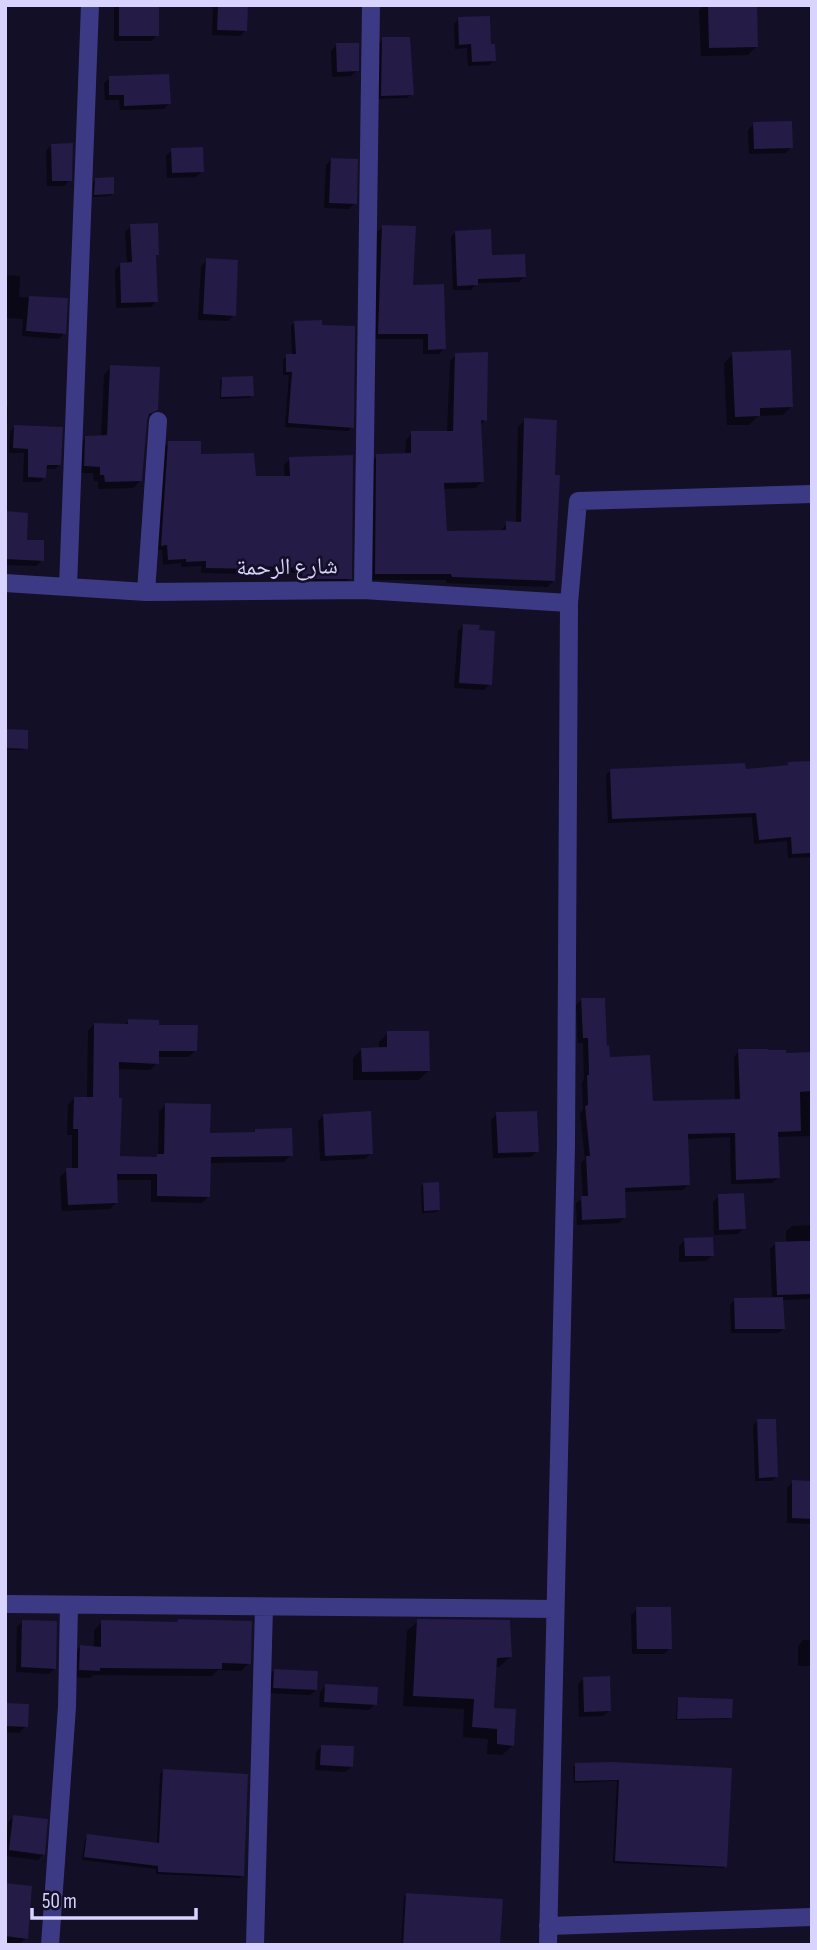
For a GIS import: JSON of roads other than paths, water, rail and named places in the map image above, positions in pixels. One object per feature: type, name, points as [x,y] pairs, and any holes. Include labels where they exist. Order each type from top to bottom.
[{"type":"street","points":[[68,587],[89,5]]},
{"type":"street","points":[[363,590],[371,5]]},
{"type":"street","points":[[146,592],[158,421]]},
{"type":"street","points":[[548,1945],[566,1145],[569,603],[578,501],[812,494]]},
{"type":"street","name":"شارع الرحمة","points":[[5,583],[146,592],[363,590],[569,603]]},
{"type":"street","points":[[5,1604],[555,1609]]},
{"type":"street","points":[[50,1945],[67,1707],[69,1605]]},
{"type":"street","points":[[256,1945],[264,1607]]},
{"type":"street","points":[[548,1926],[812,1917]]}]
